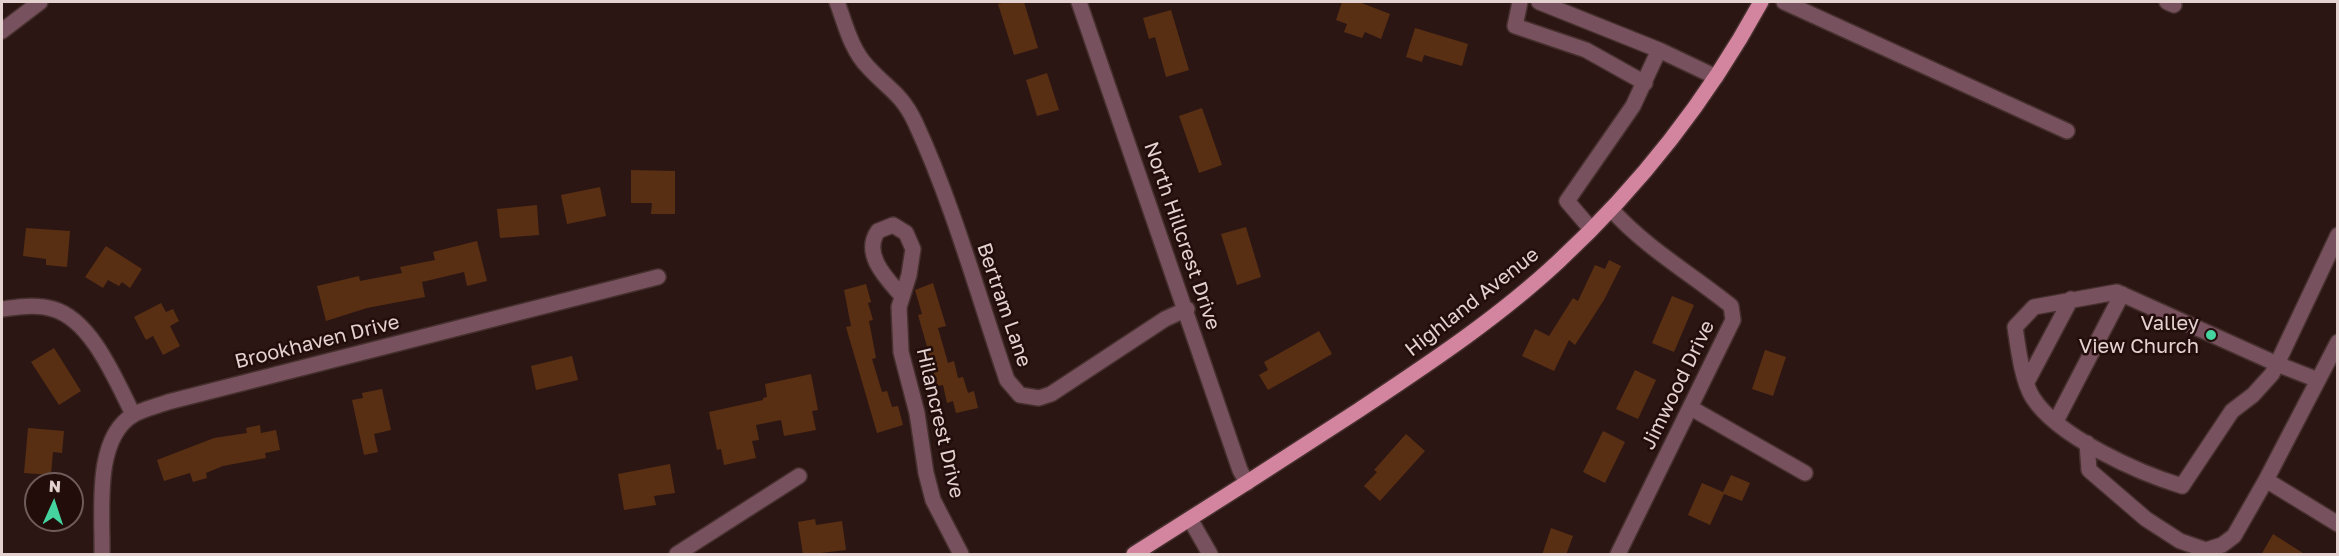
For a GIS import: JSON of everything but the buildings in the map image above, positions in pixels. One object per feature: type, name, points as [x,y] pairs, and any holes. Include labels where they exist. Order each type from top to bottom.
[{"type":"main road","name":"Highland Avenue","points":[[1134,554],[1247,483],[1459,342],[1526,290],[1591,229],[1649,168],[1716,77],[1761,2]]},
{"type":"street","points":[[2,31],[40,2]]},
{"type":"street","name":"Bertram Lane","points":[[837,2],[851,40],[864,62],[898,94],[915,123],[948,207],[1007,380],[1020,395],[1039,398],[1052,394],[1165,320],[1187,309]]},
{"type":"street","name":"North Hillcrest Drive","points":[[1079,2],[1187,309],[1240,470],[1247,483]]},
{"type":"street","points":[[1520,2],[1515,26],[1586,50],[1645,83]]},
{"type":"street","points":[[1539,2],[1659,50],[1716,77]]},
{"type":"street","points":[[1784,2],[2067,131]]},
{"type":"street","points":[[1591,229],[1567,201],[1633,106],[1659,50]]},
{"type":"street","name":"Jimwood Drive","points":[[1611,209],[1629,229],[1674,267],[1702,283],[1731,306],[1733,320],[1618,555]]},
{"type":"street","points":[[2318,380],[2277,364],[2117,292],[2071,298],[2034,307],[2015,327],[2020,358],[2033,398],[2056,421],[2087,443],[2150,477],[2182,486],[2232,411],[2253,395],[2272,375],[2277,364],[2337,235]]},
{"type":"street","name":"Brookhaven Drive","points":[[102,555],[104,462],[113,436],[120,425],[134,414],[179,399],[658,277]]},
{"type":"street","points":[[2056,421],[2122,294]]},
{"type":"street","name":"Hilancrest Drive","points":[[901,295],[899,337],[917,413],[926,473],[939,513],[961,555]]},
{"type":"street","points":[[2028,381],[2071,298]]},
{"type":"street","points":[[2,309],[31,306],[54,309],[70,318],[99,349],[134,414]]},
{"type":"street","points":[[2087,443],[2089,470],[2145,519],[2180,541],[2206,550],[2222,545],[2234,536],[2266,480],[2337,342]]},
{"type":"street","points":[[1691,408],[1805,473]]},
{"type":"street","points":[[677,555],[799,476]]},
{"type":"street","points":[[2266,480],[2337,524]]},
{"type":"street","points":[[1190,519],[1210,555]]},
{"type":"place","name":"Valley View Church","points":[[2211,335]]}]
